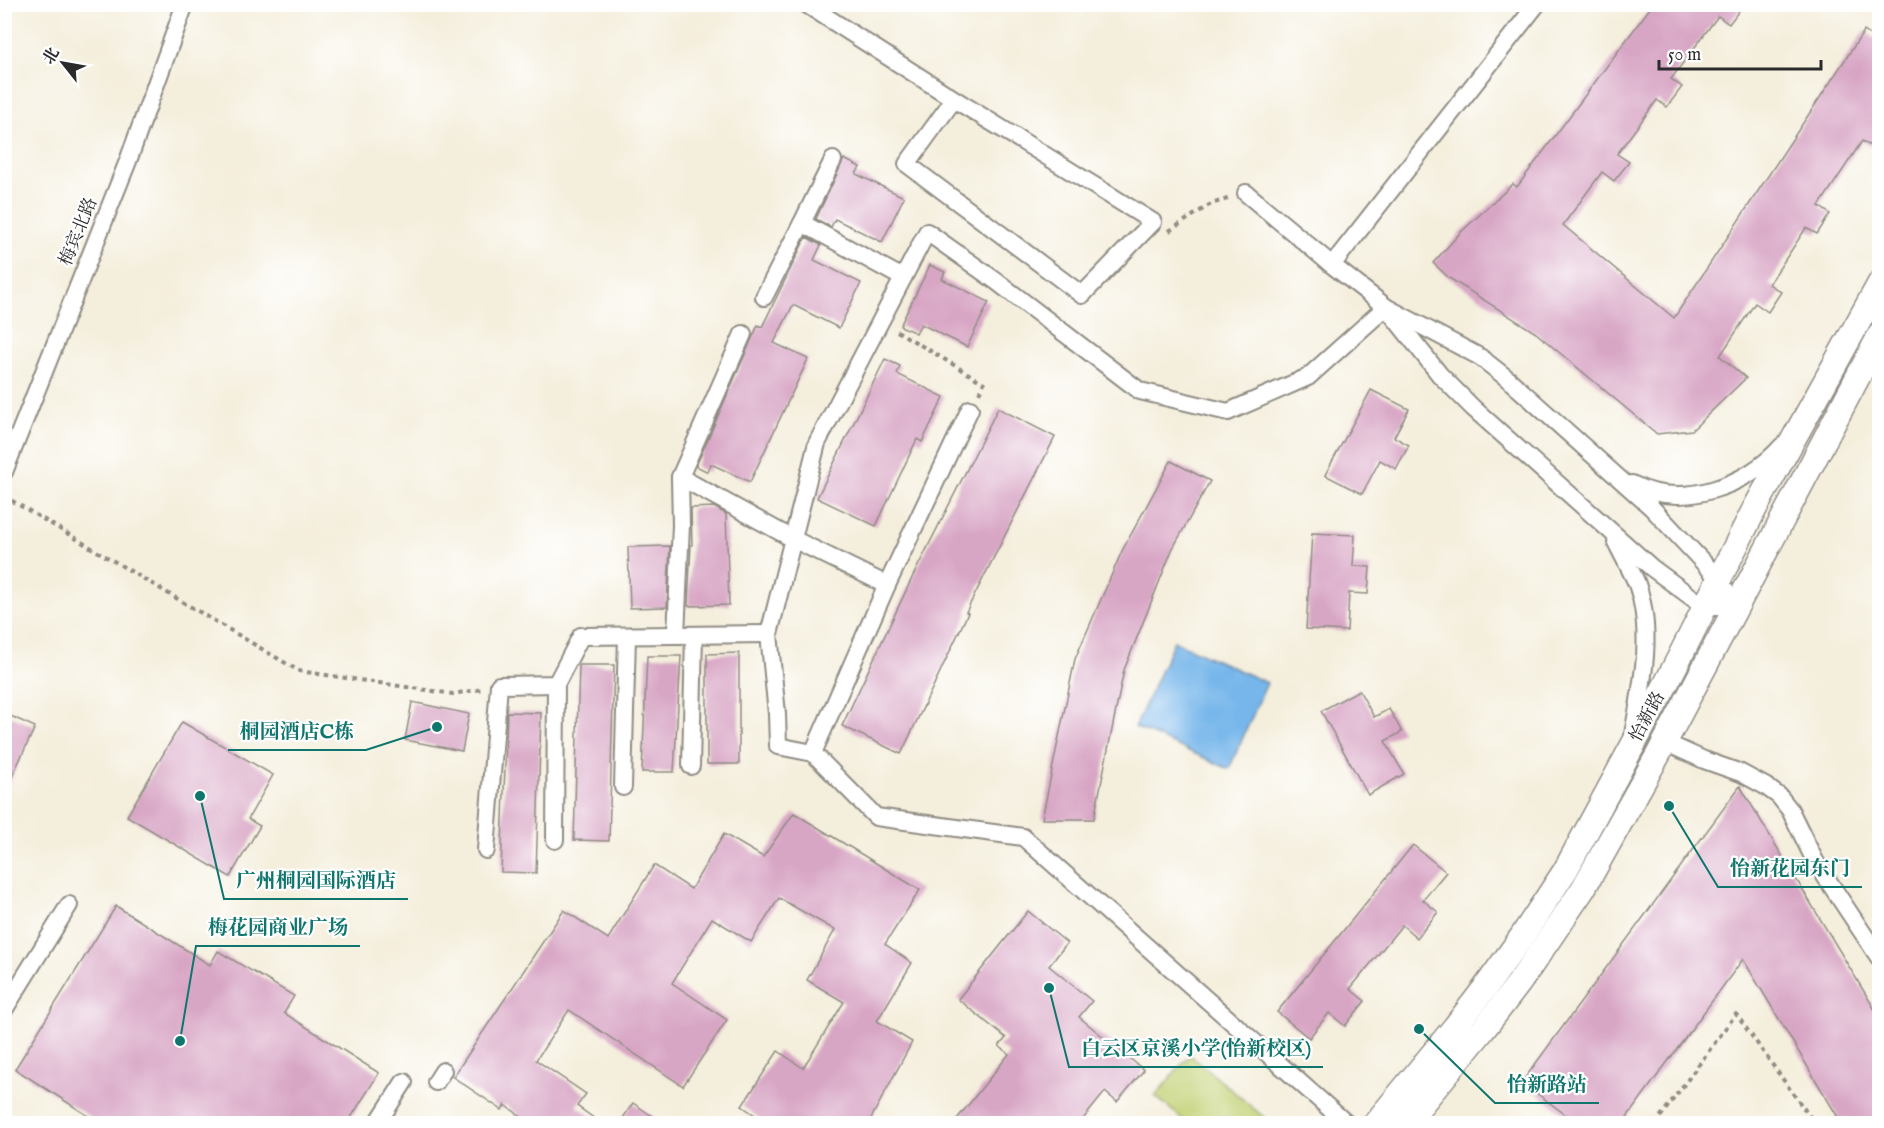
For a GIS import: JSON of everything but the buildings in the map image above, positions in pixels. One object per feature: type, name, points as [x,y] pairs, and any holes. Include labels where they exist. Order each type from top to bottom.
[{"type":"main road","name":"怡新路","points":[[1375,1124],[1455,1027],[1521,938],[1565,871],[1754,510],[1880,283]]},
{"type":"main road","name":"怡新路","points":[[1405,1124],[1482,1031],[1548,942],[1583,889],[1664,742],[1880,335]]},
{"type":"main road","points":[[1754,510],[1780,522]]},
{"type":"street","name":"梅宾北路","points":[[4,472],[128,161],[184,4]]},
{"type":"street","points":[[807,4],[954,99],[1153,222],[1082,295],[907,164],[954,99]]},
{"type":"street","points":[[1332,265],[1537,4]]},
{"type":"street","points":[[764,297],[833,159]]},
{"type":"street","points":[[1246,193],[1386,307],[1480,357],[1508,379],[1651,507],[1719,579],[1736,607]]},
{"type":"street","points":[[802,223],[903,278]]},
{"type":"street","points":[[1347,1124],[1023,837],[876,817],[813,753],[778,746],[769,634],[817,442],[927,232],[996,280],[1140,391],[1228,412],[1308,377],[1386,307]]},
{"type":"street","points":[[1386,307],[1448,383],[1473,408],[1652,568],[1705,607],[1736,607]]},
{"type":"street","points":[[676,635],[681,525],[680,477],[743,334]]},
{"type":"street","points":[[813,753],[887,585],[970,409]]},
{"type":"street","points":[[1618,477],[1645,491],[1667,495],[1715,488],[1749,475],[1761,467],[1802,422]]},
{"type":"street","points":[[680,477],[793,539],[887,585]]},
{"type":"street","points":[[1612,533],[1636,582],[1645,622],[1645,667],[1629,752]]},
{"type":"street","points":[[555,840],[556,684],[581,636],[769,634]]},
{"type":"street","points":[[691,766],[694,635]]},
{"type":"street","points":[[623,787],[627,636]]},
{"type":"street","points":[[486,850],[500,685],[556,684]]},
{"type":"street","points":[[1664,742],[1741,773],[1779,796],[1790,810],[1815,861],[1880,959]]},
{"type":"street","points":[[4,1010],[69,905]]},
{"type":"street","points":[[377,1124],[404,1082]]},
{"type":"path","points":[[1169,231],[1211,204],[1246,193]]},
{"type":"path","points":[[897,331],[984,383]]},
{"type":"path","points":[[4,496],[299,671],[453,694],[500,685]]},
{"type":"path","points":[[1655,1124],[1736,1014],[1815,1124]]},
{"type":"green space","points":[[1190,1055],[1266,1119],[1263,1123],[1187,1123],[1155,1096]]},
{"type":"water","points":[[1174,641],[1267,683],[1229,769],[1135,727]]},
{"type":"place","name":"桐园酒店C栋","points":[[437,727]]},
{"type":"place","name":"广州桐园国际酒店","points":[[200,796]]},
{"type":"place","name":"怡新花园东门","points":[[1669,806]]},
{"type":"place","name":"白云区京溪小学(怡新校区)","points":[[1049,988]]},
{"type":"place","name":"怡新路站","points":[[1419,1029]]},
{"type":"place","name":"梅花园商业广场","points":[[180,1041]]}]
